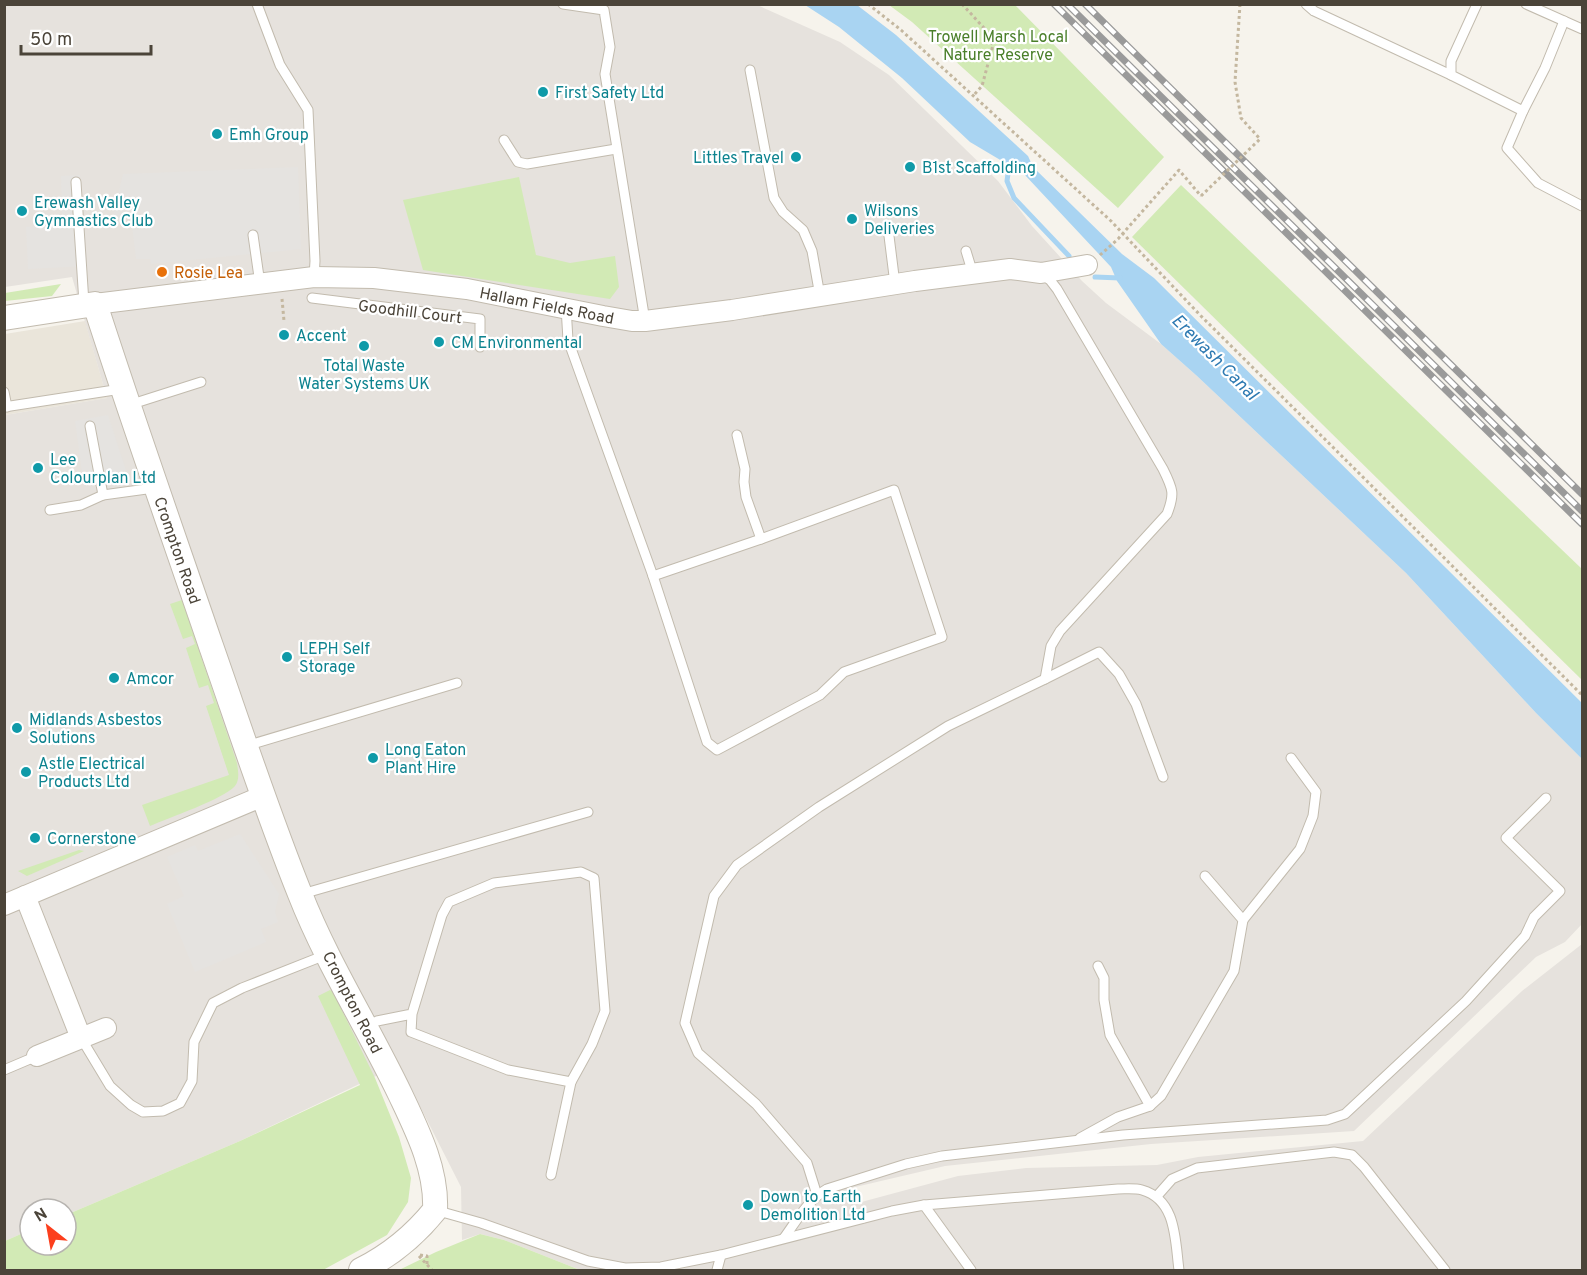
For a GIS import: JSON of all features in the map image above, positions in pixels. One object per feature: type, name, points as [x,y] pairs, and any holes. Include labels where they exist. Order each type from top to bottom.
[{"type":"street","name":"Hallam Fields Road","points":[[4,318],[314,277],[407,281],[467,289],[645,321],[1010,269],[1041,273],[1091,262]]},
{"type":"street","name":"Crompton Road","points":[[89,305],[125,397],[263,796],[300,895],[390,1073],[422,1145],[434,1187],[435,1210]]},
{"type":"street","points":[[4,905],[263,796]]},
{"type":"street","points":[[25,896],[81,1038]]},
{"type":"street","points":[[37,1056],[106,1028]]},
{"type":"street","points":[[361,1270],[380,1261],[407,1242],[416,1244],[435,1210]]},
{"type":"lane","points":[[257,4],[280,65],[308,110],[314,277]]},
{"type":"lane","points":[[563,4],[604,10],[610,47],[605,74],[645,321]]},
{"type":"lane","points":[[1306,4],[1314,11],[1523,111]]},
{"type":"lane","points":[[1451,75],[1451,61],[1477,4]]},
{"type":"lane","points":[[1526,4],[1582,29]]},
{"type":"lane","points":[[1564,21],[1545,68],[1507,148],[1538,183],[1582,206]]},
{"type":"lane","points":[[750,70],[774,198],[783,212],[803,230],[812,251],[820,296]]},
{"type":"lane","points":[[504,140],[518,162],[527,164],[616,149]]},
{"type":"lane","points":[[76,182],[80,277],[89,305]]},
{"type":"lane","points":[[253,235],[260,284]]},
{"type":"lane","points":[[889,236],[895,284]]},
{"type":"lane","points":[[966,251],[973,274]]},
{"type":"lane","points":[[1041,273],[1050,280],[1151,449],[1171,484],[1174,498],[1167,514],[1060,631],[1051,646],[1045,679]]},
{"type":"lane","name":"Goodhill Court","points":[[312,298],[480,320],[480,347]]},
{"type":"lane","points":[[566,307],[568,340],[653,576],[707,742],[717,750],[820,695],[844,672],[942,636],[894,490],[653,576]]},
{"type":"lane","points":[[4,392],[6,407],[125,397],[201,382]]},
{"type":"lane","points":[[90,426],[103,495]]},
{"type":"lane","points":[[736,435],[745,469],[746,497],[762,539]]},
{"type":"lane","points":[[50,510],[81,505],[103,495],[156,488]]},
{"type":"lane","points":[[817,1194],[807,1164],[756,1104],[698,1053],[685,1023],[714,896],[737,865],[819,807],[948,726],[1099,652],[1119,674],[1136,704],[1163,777]]},
{"type":"lane","points":[[246,746],[457,683]]},
{"type":"lane","points":[[1075,1140],[1118,1117],[1150,1106],[1161,1096],[1234,971],[1243,920],[1300,849],[1313,816],[1316,792],[1291,758]]},
{"type":"lane","points":[[784,1238],[817,1194],[906,1164],[942,1156],[1075,1140],[1327,1120],[1350,1111],[1466,1001],[1525,936],[1534,917],[1560,891],[1506,838],[1546,798]]},
{"type":"lane","points":[[300,895],[588,812]]},
{"type":"lane","points":[[551,1175],[571,1082],[592,1044],[606,1011],[594,878],[581,872],[494,883],[449,902],[442,915],[412,1014],[411,1032],[508,1070],[571,1082]]},
{"type":"lane","points":[[1205,876],[1243,920]]},
{"type":"lane","points":[[81,1038],[110,1086],[131,1105],[143,1112],[163,1111],[180,1103],[192,1081],[194,1042],[213,1003],[242,988],[328,954]]},
{"type":"lane","points":[[1098,966],[1104,978],[1104,1000],[1110,1035],[1150,1106]]},
{"type":"lane","points":[[366,1027],[377,1021],[412,1014]]},
{"type":"lane","points":[[4,1070],[37,1056]]},
{"type":"lane","points":[[1157,1196],[1172,1179],[1197,1167],[1334,1152],[1352,1155],[1445,1270]]},
{"type":"lane","points":[[435,1210],[481,1223],[588,1261],[625,1268],[660,1267],[721,1255],[892,1211],[924,1205],[1141,1189],[1157,1196],[1169,1211],[1179,1270]]},
{"type":"lane","points":[[924,1205],[971,1270]]},
{"type":"lane","points":[[717,1270],[721,1255]]},
{"type":"path","points":[[868,4],[901,30],[1111,221],[1122,235],[1582,695]]},
{"type":"path","points":[[962,4],[984,28],[993,45],[982,86],[973,96]]},
{"type":"path","points":[[1091,262],[1122,235],[1179,170],[1201,196],[1260,139],[1241,118],[1235,82],[1240,4]]},
{"type":"path","points":[[280,282],[284,321]]},
{"type":"path","points":[[416,1244],[427,1256],[427,1264]]},
{"type":"shaded area","points":[[755,4],[840,42],[889,75],[998,181],[1032,226],[1082,281],[1197,376],[1406,573],[1582,759],[1582,924],[1565,942],[1536,957],[1354,1131],[1151,1144],[945,1166],[851,1188],[854,1204],[958,1176],[1026,1168],[1157,1165],[1198,1157],[1363,1141],[1522,991],[1582,944],[1582,1270],[580,1270],[504,1240],[480,1234],[462,1240],[461,1187],[399,1065],[240,1141],[78,1210],[78,1197],[18,1197],[18,1235],[5,1241],[5,415],[107,398],[72,277],[5,287],[5,5]]},
{"type":"shaded area","points":[[298,167],[301,249],[151,264],[150,259],[136,259],[131,219],[112,220],[123,174]]},
{"type":"shaded area","points":[[80,175],[86,266],[28,269],[26,227],[36,226],[35,215],[62,214],[61,176]]},
{"type":"shaded area","points":[[85,321],[107,398],[5,415],[5,334]]},
{"type":"shaded area","points":[[108,415],[126,470],[83,481],[75,421]]},
{"type":"shaded area","points":[[240,834],[279,894],[275,912],[278,922],[261,929],[266,942],[195,972],[167,904],[184,896],[167,857],[195,845],[198,851]]},
{"type":"green space","name":"Trowell Marsh Local Nature Reserve","points":[[889,5],[1015,5],[1164,157],[1118,208],[912,22]]},
{"type":"green space","points":[[519,177],[536,255],[570,263],[615,256],[619,287],[610,299],[423,270],[403,200]]},
{"type":"green space","points":[[1181,185],[1582,569],[1582,680],[1132,237]]},
{"type":"green space","points":[[61,284],[52,296],[5,301],[5,293]]},
{"type":"green space","points":[[182,600],[237,763],[238,778],[235,786],[220,797],[150,826],[142,805],[229,775],[206,706],[214,703],[208,685],[199,688],[186,648],[195,644],[192,636],[183,639],[170,604]]},
{"type":"green space","points":[[79,850],[84,851],[27,876],[18,871]]},
{"type":"green space","points":[[330,990],[333,992],[375,1078],[399,1137],[411,1178],[408,1202],[387,1235],[323,1270],[5,1270],[5,1241],[18,1235],[18,1257],[78,1257],[78,1210],[240,1141],[360,1085],[318,996]]},
{"type":"green space","points":[[480,1234],[504,1240],[580,1270],[399,1270]]},
{"type":"water","name":"Erewash Canal","points":[[805,5],[857,5],[896,35],[1028,156],[1033,167],[1122,254],[1154,278],[1582,703],[1582,759],[1406,573],[1161,344],[1117,281],[1111,267],[1024,174],[970,142],[902,78],[839,27]]},
{"type":"waterway","points":[[1010,159],[1007,181],[1014,198],[1069,256]]},
{"type":"waterway","points":[[1095,277],[1120,278]]},
{"type":"railway","points":[[1054,4],[1582,524]]},
{"type":"railway","points":[[1067,4],[1582,511]]},
{"type":"railway","points":[[1085,4],[1582,494]]},
{"type":"place","name":"First Safety Ltd","points":[[543,92]]},
{"type":"place","name":"Emh Group","points":[[217,134]]},
{"type":"place","name":"Littles Travel","points":[[796,157]]},
{"type":"place","name":"B1st Scaffolding","points":[[910,167]]},
{"type":"place","name":"Erewash Valley Gymnastics Club","points":[[22,211]]},
{"type":"place","name":"Wilsons Deliveries","points":[[852,219]]},
{"type":"place","name":"Rosie Lea","points":[[162,272]]},
{"type":"place","name":"Accent","points":[[284,335]]},
{"type":"place","name":"CM Environmental","points":[[439,342]]},
{"type":"place","name":"Total Waste Water Systems UK","points":[[364,346]]},
{"type":"place","name":"Lee Colourplan Ltd","points":[[38,468]]},
{"type":"place","name":"LEPH Self Storage","points":[[287,657]]},
{"type":"place","name":"Amcor","points":[[114,678]]},
{"type":"place","name":"Midlands Asbestos Solutions","points":[[17,728]]},
{"type":"place","name":"Long Eaton Plant Hire","points":[[373,758]]},
{"type":"place","name":"Astle Electrical Products Ltd","points":[[26,772]]},
{"type":"place","name":"Cornerstone","points":[[35,838]]},
{"type":"place","name":"Down to Earth Demolition Ltd","points":[[748,1205]]}]
